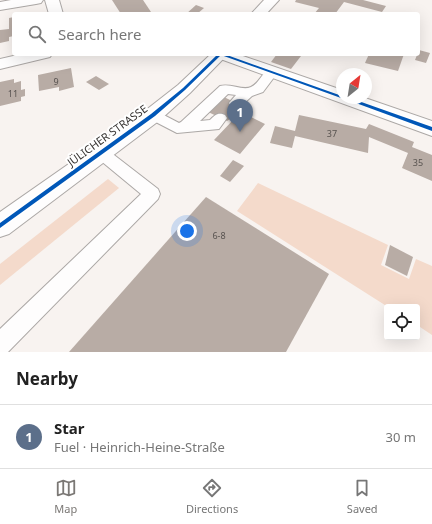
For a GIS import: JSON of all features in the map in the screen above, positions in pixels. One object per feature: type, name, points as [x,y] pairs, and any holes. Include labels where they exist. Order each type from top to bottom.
[{"type":"street","points":[[0,6],[36,0]]},
{"type":"street","points":[[52,0],[55,12]]},
{"type":"street","points":[[260,12],[272,0]]},
{"type":"street","points":[[0,64],[35,56]]},
{"type":"street","name":"JÜLICHER STRASSE","points":[[0,226],[153,115],[184,90],[219,56]]},
{"type":"street","points":[[227,56],[336,95]]},
{"type":"street","points":[[363,104],[432,129]]},
{"type":"lane","points":[[236,103],[247,93],[258,89],[272,72]]},
{"type":"lane","points":[[185,127],[225,89],[247,93]]},
{"type":"lane","points":[[153,115],[177,128],[214,125],[220,118]]},
{"type":"lane","points":[[0,344],[152,194],[100,152]]},
{"type":"shaded area","points":[[108,179],[119,188],[0,285],[0,264]]},
{"type":"shaded area","points":[[258,183],[388,245],[381,265],[409,279],[416,259],[432,266],[432,335],[420,327],[420,304],[384,304],[237,211]]},
{"type":"building","points":[[112,0],[143,0],[151,12],[120,12]]},
{"type":"building","points":[[296,0],[363,0],[386,6],[382,12],[344,2],[336,12],[316,12],[319,8],[295,2]]},
{"type":"building","points":[[196,5],[204,8],[199,12],[188,12]]},
{"type":"building","points":[[12,17],[12,36],[9,37],[9,41],[0,43],[0,30],[9,29],[9,18]]},
{"type":"building","points":[[420,50],[430,53],[426,63],[415,60],[417,56],[420,56]]},
{"type":"building","points":[[276,56],[301,56],[291,69],[271,62]]},
{"type":"building","points":[[368,56],[403,56],[398,71],[365,63]]},
{"type":"building","points":[[71,68],[74,87],[59,91],[59,87],[39,91],[38,75]]},
{"type":"building","points":[[96,76],[109,84],[99,90],[86,82]]},
{"type":"building","points":[[14,79],[14,83],[21,81],[21,90],[25,89],[25,96],[21,97],[21,101],[0,106],[0,82]]},
{"type":"building","points":[[220,95],[242,106],[236,112],[240,114],[241,112],[265,124],[240,154],[214,140],[233,120],[230,119],[227,121],[204,110]]},
{"type":"building","points":[[299,115],[366,129],[369,124],[414,142],[412,147],[432,155],[432,181],[402,168],[408,153],[369,137],[368,153],[295,136],[292,148],[270,143],[275,126],[295,131]]},
{"type":"building","points":[[233,160],[244,166],[230,182],[220,176]]},
{"type":"building","points":[[206,197],[329,274],[286,352],[69,352]]},
{"type":"building","points":[[390,245],[413,257],[407,276],[385,265]]},
{"type":"cycle path","points":[[0,226],[153,115],[184,89],[218,56]]},
{"type":"cycle path","points":[[227,56],[336,95]]},
{"type":"cycle path","points":[[363,104],[432,129]]},
{"type":"place","name":"Star","points":[[240,132]]}]
